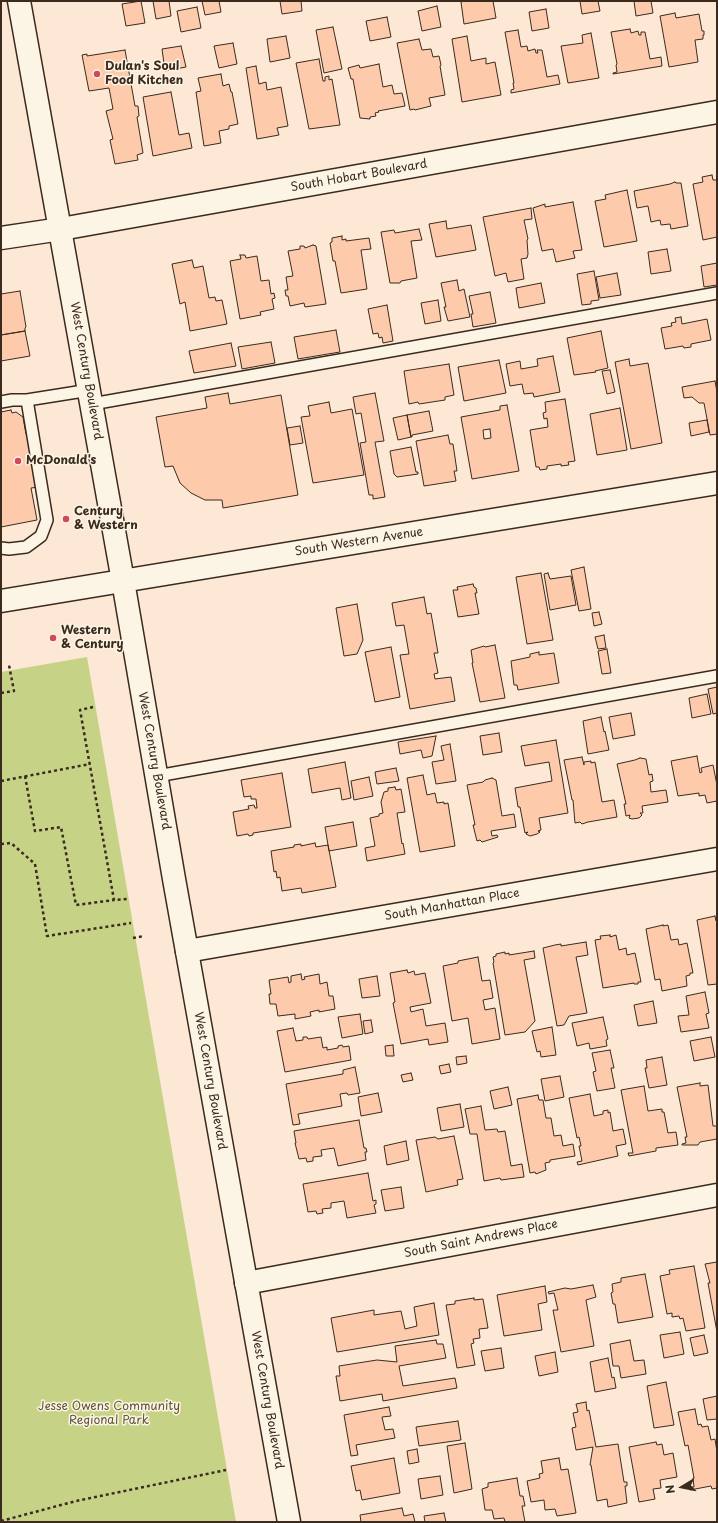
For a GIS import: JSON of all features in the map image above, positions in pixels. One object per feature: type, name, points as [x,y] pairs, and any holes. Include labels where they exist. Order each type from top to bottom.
[{"type":"main road","name":"West Century Boulevard","points":[[20,1],[289,1522]]},
{"type":"main road","name":"South Hobart Boulevard","points":[[1,238],[60,229],[717,112]]},
{"type":"main road","name":"South Western Avenue","points":[[1,601],[717,483]]},
{"type":"main road","name":"South Manhattan Place","points":[[187,950],[717,859]]},
{"type":"main road","name":"South Saint Andrews Place","points":[[246,1283],[717,1195]]},
{"type":"lane","points":[[1,402],[12,400],[91,397],[717,293]]},
{"type":"lane","points":[[1,548],[9,549],[26,547],[41,536],[47,520],[44,494],[27,400]]},
{"type":"lane","points":[[157,776],[717,676]]},
{"type":"path","points":[[1,693],[14,691],[9,665]]},
{"type":"path","points":[[93,707],[80,710],[114,900]]},
{"type":"path","points":[[1,781],[90,764]]},
{"type":"path","points":[[25,776],[35,830],[61,827],[76,905],[127,899]]},
{"type":"path","points":[[1,844],[11,843],[35,864],[47,936],[131,923]]},
{"type":"path","points":[[133,938],[144,936]]},
{"type":"path","points":[[1,1521],[76,1501],[226,1470]]},
{"type":"green space","name":"Jesse Owens Community Regional Park","points":[[87,657],[236,1522],[1,1522],[1,672]]},
{"type":"building","points":[[141,1],[145,23],[126,26],[122,4]]},
{"type":"building","points":[[153,1],[169,1],[171,16],[156,19]]},
{"type":"building","points":[[202,1],[219,1],[221,12],[205,15]]},
{"type":"building","points":[[280,1],[301,1],[302,11],[282,14]]},
{"type":"building","points":[[493,1],[496,18],[464,24],[461,2]]},
{"type":"building","points":[[580,1],[598,1],[600,11],[582,14]]},
{"type":"building","points":[[634,1],[651,1],[653,13],[636,16]]},
{"type":"building","points":[[437,6],[441,27],[422,31],[418,11]]},
{"type":"building","points":[[197,7],[201,28],[181,32],[177,11]]},
{"type":"building","points":[[546,9],[549,28],[532,31],[529,12]]},
{"type":"building","points":[[675,13],[676,18],[699,14],[704,35],[703,39],[695,40],[698,62],[669,67],[660,16]]},
{"type":"building","points":[[387,17],[391,37],[370,41],[366,21]]},
{"type":"building","points":[[333,27],[342,69],[324,73],[316,30]]},
{"type":"building","points":[[630,29],[631,33],[638,31],[639,35],[641,35],[641,32],[645,32],[650,59],[661,57],[662,66],[613,74],[617,72],[617,64],[611,32]]},
{"type":"building","points":[[518,30],[521,47],[527,46],[528,51],[535,49],[536,53],[538,53],[537,50],[542,50],[547,77],[558,75],[560,84],[511,93],[511,90],[514,89],[514,83],[505,32]]},
{"type":"building","points":[[591,33],[599,78],[568,83],[561,46],[583,43],[582,35]]},
{"type":"building","points":[[286,36],[290,58],[270,62],[267,39]]},
{"type":"building","points":[[467,36],[471,61],[486,58],[486,64],[495,62],[501,95],[462,102],[452,39]]},
{"type":"building","points":[[419,39],[422,50],[431,49],[433,57],[439,56],[445,95],[429,98],[431,106],[410,110],[397,43]]},
{"type":"building","points":[[233,43],[237,64],[219,68],[214,46]]},
{"type":"building","points":[[181,46],[186,67],[165,71],[162,49]]},
{"type":"building","points":[[125,50],[135,106],[138,106],[139,116],[137,117],[143,153],[137,155],[138,160],[115,164],[110,140],[113,139],[106,111],[113,109],[109,88],[89,91],[82,55],[87,54],[87,56]]},
{"type":"building","points":[[319,59],[323,81],[325,81],[325,77],[329,76],[329,80],[332,79],[340,125],[309,129],[296,63]]},
{"type":"building","points":[[379,64],[383,87],[392,85],[394,94],[402,93],[405,106],[378,111],[379,112],[375,113],[376,116],[370,117],[370,119],[360,118],[353,79],[351,79],[348,68],[359,65],[360,68]]},
{"type":"building","points":[[256,66],[259,84],[266,82],[267,90],[281,87],[288,126],[277,128],[279,135],[257,139],[246,68]]},
{"type":"building","points":[[221,74],[223,86],[229,84],[232,92],[238,124],[229,126],[229,129],[219,131],[221,143],[204,146],[196,92],[201,91],[198,78]]},
{"type":"building","points":[[171,92],[179,135],[189,133],[192,148],[153,156],[143,97]]},
{"type":"building","points":[[712,175],[713,180],[717,180],[717,237],[703,240],[693,184],[703,182],[702,177]]},
{"type":"building","points":[[675,182],[681,183],[688,226],[671,229],[670,224],[661,225],[660,220],[651,222],[648,206],[637,208],[634,191]]},
{"type":"building","points":[[627,190],[637,241],[604,247],[595,201],[606,199],[605,195]]},
{"type":"building","points":[[573,202],[582,250],[573,251],[575,258],[556,262],[553,249],[542,251],[533,208],[545,204],[545,207]]},
{"type":"building","points":[[531,208],[532,219],[524,220],[528,239],[528,254],[527,258],[521,259],[524,279],[508,282],[506,273],[495,276],[483,217]]},
{"type":"building","points":[[446,221],[447,229],[471,225],[476,250],[436,257],[429,224]]},
{"type":"building","points":[[419,229],[422,240],[411,241],[417,278],[401,281],[400,283],[390,283],[381,232],[394,230],[395,233]]},
{"type":"building","points":[[342,236],[342,240],[346,239],[346,241],[369,238],[371,249],[361,250],[367,289],[341,293],[330,243],[332,242],[332,238]]},
{"type":"building","points":[[313,245],[316,246],[326,304],[305,307],[304,303],[290,306],[285,290],[288,290],[286,277],[293,276],[288,251],[300,249],[300,246],[304,246],[305,248]]},
{"type":"building","points":[[667,249],[671,271],[651,274],[648,252]]},
{"type":"building","points":[[240,255],[245,255],[246,258],[257,256],[261,281],[269,280],[271,294],[274,293],[275,298],[272,299],[274,309],[260,312],[261,315],[240,319],[230,261],[241,259]]},
{"type":"building","points":[[192,260],[194,268],[203,266],[209,298],[215,297],[216,301],[222,300],[227,324],[190,331],[185,302],[180,304],[172,264]]},
{"type":"building","points":[[717,263],[717,285],[704,287],[701,266]]},
{"type":"building","points":[[594,271],[599,300],[591,301],[591,304],[582,305],[577,274]]},
{"type":"building","points":[[617,273],[621,295],[600,298],[596,277]]},
{"type":"building","points":[[457,280],[459,291],[464,289],[470,317],[448,321],[444,307],[446,307],[441,283]]},
{"type":"building","points":[[541,283],[545,303],[519,308],[516,288]]},
{"type":"building","points":[[20,291],[26,327],[25,331],[1,335],[1,294]]},
{"type":"building","points":[[490,292],[496,323],[473,327],[471,314],[473,314],[469,296]]},
{"type":"building","points":[[438,300],[441,321],[425,324],[421,303]]},
{"type":"building","points":[[387,305],[393,341],[383,343],[382,337],[379,338],[378,333],[373,334],[368,309]]},
{"type":"building","points":[[681,317],[682,324],[707,319],[711,340],[691,344],[691,347],[684,348],[683,346],[665,349],[661,328],[672,326],[671,323],[676,322],[675,318]]},
{"type":"building","points":[[336,330],[340,352],[298,359],[294,337]]},
{"type":"building","points":[[25,331],[30,356],[1,361],[1,335]]},
{"type":"building","points":[[601,331],[608,368],[595,371],[596,372],[574,375],[567,338]]},
{"type":"building","points":[[271,342],[275,363],[242,369],[238,347]]},
{"type":"building","points":[[231,343],[236,366],[194,373],[189,351]]},
{"type":"building","points":[[553,356],[560,392],[534,397],[533,393],[524,394],[522,384],[510,386],[506,364],[520,361],[521,369],[538,366],[537,359]]},
{"type":"building","points":[[629,359],[630,366],[648,363],[662,443],[631,449],[615,362]]},
{"type":"building","points":[[499,360],[506,393],[464,401],[458,367]]},
{"type":"building","points":[[449,364],[454,395],[445,397],[445,400],[409,404],[404,371]]},
{"type":"building","points":[[610,370],[615,392],[607,394],[602,371]]},
{"type":"building","points":[[715,381],[717,392],[717,434],[710,435],[704,403],[699,403],[692,397],[684,398],[682,387]]},
{"type":"building","points":[[228,393],[230,404],[281,395],[298,495],[223,508],[222,500],[205,500],[191,493],[180,483],[173,466],[165,467],[156,417],[207,408],[205,397]]},
{"type":"building","points":[[375,393],[384,441],[375,442],[385,497],[373,499],[373,495],[369,495],[360,443],[366,442],[361,413],[356,414],[353,397]]},
{"type":"building","points":[[565,399],[575,461],[568,462],[569,465],[561,466],[561,464],[547,466],[547,469],[540,470],[539,467],[536,467],[530,430],[548,427],[547,418],[544,419],[543,413],[546,412],[545,402]]},
{"type":"building","points":[[329,402],[331,413],[352,409],[364,475],[313,483],[301,417],[310,416],[308,406]]},
{"type":"building","points":[[507,405],[519,471],[472,479],[461,417],[500,410],[500,406]],"holes":[[[490,429],[491,438],[484,439],[483,430]]]},
{"type":"building","points":[[620,408],[627,450],[597,455],[590,414]]},
{"type":"building","name":"McDonald's","points":[[11,410],[12,413],[16,412],[23,417],[26,434],[29,434],[39,487],[31,488],[37,520],[1,527],[1,412]]},
{"type":"building","points":[[429,411],[433,431],[412,435],[411,437],[407,415]]},
{"type":"building","points":[[407,415],[411,437],[398,440],[393,418]]},
{"type":"building","points":[[707,420],[709,432],[691,436],[689,423]]},
{"type":"building","points":[[300,426],[303,443],[290,445],[287,428]]},
{"type":"building","points":[[448,435],[450,444],[453,444],[457,471],[454,471],[456,481],[424,486],[416,441]]},
{"type":"building","points":[[411,447],[416,472],[418,472],[418,474],[397,477],[394,474],[390,451]]},
{"type":"building","points":[[584,567],[591,609],[579,611],[571,570]]},
{"type":"building","points":[[541,573],[553,640],[527,644],[516,577]]},
{"type":"building","points":[[548,573],[550,579],[571,576],[576,605],[550,610],[544,574]]},
{"type":"building","points":[[473,584],[477,593],[475,593],[479,614],[458,617],[453,590],[458,590],[457,587]]},
{"type":"building","points":[[424,597],[427,614],[431,613],[438,653],[434,653],[438,673],[434,674],[435,679],[451,677],[455,701],[410,709],[400,655],[409,654],[404,625],[396,626],[392,603]]},
{"type":"building","points":[[357,604],[363,640],[357,654],[344,656],[336,608]]},
{"type":"building","points":[[599,612],[602,624],[594,626],[592,613]]},
{"type":"building","points":[[604,635],[606,648],[598,649],[595,637]]},
{"type":"building","points":[[495,645],[505,698],[480,702],[472,663],[471,650],[484,646]]},
{"type":"building","points":[[391,647],[400,697],[375,702],[365,652]]},
{"type":"building","points":[[607,649],[611,673],[602,674],[598,651]]},
{"type":"building","points":[[539,652],[539,655],[554,653],[559,683],[518,690],[517,685],[514,685],[511,661],[530,657],[530,654]]},
{"type":"building","points":[[717,687],[717,713],[713,714],[708,689]]},
{"type":"building","points":[[707,694],[711,714],[692,718],[689,698]]},
{"type":"building","points":[[631,713],[635,735],[613,739],[609,717]]},
{"type":"building","points":[[601,717],[609,750],[588,754],[583,721]]},
{"type":"building","points":[[499,733],[502,752],[483,755],[480,736]]},
{"type":"building","points":[[436,736],[432,756],[423,758],[421,750],[400,754],[398,742]]},
{"type":"building","points":[[556,740],[568,813],[539,818],[541,830],[538,831],[540,832],[530,836],[526,834],[528,832],[525,833],[515,788],[552,781],[549,762],[525,766],[521,746]]},
{"type":"building","points":[[450,744],[456,781],[436,784],[432,762],[444,760],[441,746]]},
{"type":"building","points":[[697,756],[700,773],[702,772],[701,768],[713,765],[717,785],[717,801],[707,803],[705,795],[699,796],[699,793],[678,796],[671,761]]},
{"type":"building","points":[[582,757],[584,765],[584,762],[595,762],[602,802],[614,800],[617,817],[582,824],[580,822],[575,823],[573,800],[564,760]]},
{"type":"building","points":[[640,758],[646,759],[649,775],[652,774],[653,781],[650,782],[651,792],[666,790],[668,802],[642,806],[643,813],[640,813],[642,815],[639,818],[632,819],[629,818],[630,815],[626,816],[624,804],[626,804],[617,764]]},
{"type":"building","points":[[345,762],[351,798],[342,800],[340,788],[312,793],[308,769]]},
{"type":"building","points":[[396,768],[399,781],[377,784],[375,772]]},
{"type":"building","points":[[282,773],[291,827],[253,833],[253,835],[249,836],[248,834],[237,836],[233,812],[249,809],[248,806],[254,805],[255,808],[257,808],[256,799],[251,799],[251,796],[244,797],[241,780]]},
{"type":"building","points":[[423,775],[427,795],[435,793],[437,803],[448,803],[455,846],[420,852],[407,778]]},
{"type":"building","points":[[369,777],[373,796],[354,800],[351,781]]},
{"type":"building","points":[[492,778],[496,780],[502,816],[514,814],[516,827],[491,831],[492,836],[497,835],[498,837],[482,842],[480,840],[477,841],[467,785],[483,782]]},
{"type":"building","points":[[395,787],[396,790],[401,789],[405,812],[397,813],[405,854],[367,861],[365,848],[375,846],[370,818],[379,816],[379,814],[383,813],[381,802],[384,792],[388,791],[388,788]]},
{"type":"building","points":[[353,822],[357,846],[329,851],[325,827]]},
{"type":"building","points":[[315,843],[316,847],[328,845],[336,887],[302,893],[301,888],[282,891],[280,877],[277,878],[276,871],[274,872],[271,851],[294,847],[294,845],[301,844],[301,846]]},
{"type":"building","points":[[715,916],[717,921],[717,984],[708,985],[697,920]]},
{"type":"building","points":[[668,925],[671,940],[678,939],[679,945],[687,943],[693,973],[686,976],[687,986],[662,991],[660,979],[655,980],[646,929]]},
{"type":"building","points":[[610,935],[610,937],[616,935],[619,950],[626,948],[627,955],[635,953],[641,982],[638,982],[638,984],[634,983],[603,988],[595,940],[601,939],[600,936]]},
{"type":"building","points":[[586,942],[588,955],[576,957],[587,1013],[569,1016],[564,1025],[557,1026],[543,948],[561,944],[561,946]]},
{"type":"building","points":[[534,951],[535,958],[524,960],[535,1021],[525,1032],[505,1035],[493,957],[496,956],[496,954],[505,952],[505,954],[509,953],[509,955]]},
{"type":"building","points":[[478,957],[482,981],[490,980],[493,998],[483,1000],[485,1010],[495,1008],[500,1039],[472,1044],[468,1018],[452,1021],[443,966]]},
{"type":"building","points":[[407,970],[408,973],[414,971],[415,975],[425,973],[431,1003],[410,1007],[411,1012],[423,1009],[426,1026],[445,1023],[448,1042],[429,1045],[428,1039],[401,1044],[393,1003],[395,1002],[390,973]]},
{"type":"building","points":[[301,974],[302,980],[305,979],[304,977],[319,974],[320,984],[327,982],[329,996],[333,996],[335,1009],[310,1012],[311,1016],[295,1019],[295,1014],[278,1016],[276,1004],[270,1004],[269,994],[271,994],[269,980],[288,977],[289,983],[291,982],[291,976]]},
{"type":"building","points":[[377,976],[380,996],[362,998],[359,979]]},
{"type":"building","points":[[705,992],[709,1013],[706,1014],[709,1028],[681,1032],[678,1016],[689,1015],[686,996]]},
{"type":"building","points":[[653,1001],[657,1023],[638,1026],[634,1005]]},
{"type":"building","points":[[360,1014],[363,1034],[342,1038],[338,1017]]},
{"type":"building","points":[[603,1017],[608,1039],[606,1040],[607,1046],[590,1049],[589,1043],[577,1046],[572,1023]]},
{"type":"building","points":[[371,1020],[373,1032],[365,1034],[363,1021]]},
{"type":"building","points":[[552,1027],[556,1055],[541,1057],[540,1051],[537,1052],[532,1031]]},
{"type":"building","points":[[293,1028],[296,1041],[303,1040],[303,1037],[307,1037],[308,1039],[321,1037],[323,1048],[327,1047],[327,1050],[338,1048],[338,1046],[342,1045],[343,1047],[349,1046],[351,1060],[285,1072],[277,1031]]},
{"type":"building","points":[[711,1037],[715,1057],[694,1061],[690,1041]]},
{"type":"building","points":[[393,1045],[394,1056],[386,1056],[385,1046]]},
{"type":"building","points":[[610,1050],[614,1068],[611,1068],[615,1088],[597,1091],[593,1072],[596,1071],[592,1053]]},
{"type":"building","points":[[466,1056],[467,1063],[457,1065],[456,1057]]},
{"type":"building","points":[[662,1057],[667,1085],[649,1088],[645,1068],[647,1068],[646,1060]]},
{"type":"building","points":[[449,1064],[451,1072],[441,1074],[439,1066]]},
{"type":"building","points":[[355,1067],[360,1093],[348,1095],[347,1093],[340,1094],[342,1106],[298,1114],[300,1124],[293,1125],[286,1084],[343,1074],[343,1070]]},
{"type":"building","points":[[411,1073],[413,1080],[403,1082],[401,1075]]},
{"type":"building","points":[[560,1076],[564,1097],[545,1101],[541,1079]]},
{"type":"building","points":[[700,1083],[700,1086],[708,1085],[713,1126],[717,1126],[717,1139],[700,1142],[698,1145],[682,1145],[686,1143],[685,1137],[687,1137],[677,1087]]},
{"type":"building","points":[[644,1086],[648,1111],[662,1109],[662,1112],[664,1112],[668,1133],[676,1132],[678,1145],[656,1148],[656,1151],[629,1156],[628,1153],[633,1153],[621,1090]]},
{"type":"building","points":[[508,1087],[512,1105],[494,1109],[490,1091]]},
{"type":"building","points":[[378,1093],[382,1112],[361,1116],[358,1097]]},
{"type":"building","points":[[590,1094],[594,1116],[603,1114],[603,1111],[608,1110],[608,1113],[610,1112],[613,1131],[623,1129],[626,1144],[616,1146],[618,1156],[578,1165],[577,1162],[582,1161],[579,1146],[581,1146],[579,1137],[577,1138],[569,1098]]},
{"type":"building","points":[[538,1095],[539,1100],[543,1100],[546,1118],[551,1118],[554,1136],[561,1135],[563,1146],[573,1144],[575,1156],[550,1160],[550,1162],[545,1163],[546,1170],[536,1174],[535,1172],[530,1173],[517,1099]]},
{"type":"building","points":[[460,1104],[464,1127],[441,1131],[437,1108]]},
{"type":"building","points":[[481,1106],[485,1130],[497,1129],[498,1132],[505,1131],[511,1166],[522,1164],[524,1177],[501,1180],[500,1178],[484,1181],[477,1134],[470,1134],[465,1109]]},
{"type":"building","points":[[359,1120],[364,1148],[366,1148],[367,1152],[365,1152],[366,1160],[338,1166],[334,1148],[321,1150],[322,1156],[313,1157],[313,1161],[307,1162],[306,1158],[299,1159],[294,1131]]},
{"type":"building","points":[[454,1136],[463,1179],[457,1180],[458,1185],[426,1192],[416,1140],[435,1137],[438,1139]]},
{"type":"building","points":[[406,1141],[409,1160],[387,1165],[384,1146]]},
{"type":"building","points":[[368,1173],[373,1201],[376,1200],[376,1204],[374,1205],[376,1213],[347,1218],[344,1201],[331,1203],[331,1208],[322,1209],[323,1213],[317,1214],[316,1211],[308,1212],[303,1184]]},
{"type":"building","points":[[401,1187],[404,1208],[385,1211],[381,1190]]},
{"type":"building","points":[[717,1262],[717,1332],[708,1283],[710,1283],[705,1264]]},
{"type":"building","points":[[694,1266],[705,1328],[686,1331],[683,1318],[680,1319],[679,1316],[672,1317],[672,1313],[667,1314],[660,1276],[670,1274],[669,1270]]},
{"type":"building","points":[[645,1274],[653,1317],[618,1323],[615,1304],[613,1304],[611,1293],[613,1292],[612,1284],[621,1282],[621,1278]]},
{"type":"building","points":[[593,1285],[596,1297],[586,1300],[594,1346],[561,1352],[553,1310],[558,1310],[554,1293],[549,1294],[548,1292],[565,1288],[571,1289]]},
{"type":"building","points":[[545,1286],[547,1302],[538,1304],[542,1330],[504,1336],[497,1295]]},
{"type":"building","points":[[474,1298],[474,1300],[483,1299],[488,1328],[479,1329],[480,1338],[473,1339],[474,1343],[471,1344],[475,1365],[457,1368],[446,1305],[455,1304],[455,1301]]},
{"type":"building","points":[[434,1303],[439,1335],[337,1352],[331,1318],[374,1310],[374,1315],[401,1311],[405,1329],[417,1326],[414,1307]]},
{"type":"building","points":[[680,1332],[684,1354],[664,1358],[660,1335]]},
{"type":"building","points":[[704,1335],[708,1353],[694,1356],[690,1338]]},
{"type":"building","points":[[436,1340],[437,1344],[443,1344],[446,1358],[399,1366],[403,1386],[455,1378],[457,1388],[383,1401],[382,1394],[340,1401],[336,1376],[340,1376],[339,1366],[377,1360],[397,1362],[395,1346]]},
{"type":"building","points":[[630,1340],[634,1361],[644,1360],[646,1374],[621,1378],[619,1366],[613,1366],[610,1344]]},
{"type":"building","points":[[501,1348],[504,1368],[485,1371],[481,1351]]},
{"type":"building","points":[[555,1352],[558,1372],[539,1376],[535,1356]]},
{"type":"building","points":[[608,1358],[612,1378],[614,1377],[616,1388],[595,1392],[590,1362]]},
{"type":"building","points":[[666,1382],[674,1425],[654,1428],[647,1386]]},
{"type":"building","points":[[717,1396],[717,1419],[707,1420],[703,1399]]},
{"type":"building","points":[[586,1402],[596,1447],[618,1444],[624,1482],[627,1482],[627,1486],[625,1486],[627,1503],[608,1507],[607,1499],[597,1501],[590,1465],[593,1447],[576,1450],[572,1428],[576,1427],[573,1413],[578,1412],[576,1404]]},
{"type":"building","points":[[389,1407],[391,1416],[382,1417],[385,1430],[393,1429],[395,1438],[356,1445],[358,1455],[351,1456],[344,1415]]},
{"type":"building","points":[[695,1409],[698,1425],[701,1424],[702,1427],[708,1426],[711,1440],[715,1439],[717,1452],[717,1488],[712,1489],[711,1486],[690,1490],[690,1487],[694,1487],[694,1478],[688,1445],[685,1446],[678,1412]]},
{"type":"building","points":[[458,1421],[461,1440],[419,1446],[416,1427]]},
{"type":"building","points":[[656,1442],[657,1445],[662,1444],[664,1455],[673,1453],[677,1477],[660,1480],[661,1488],[653,1489],[655,1499],[639,1502],[629,1447]]},
{"type":"building","points":[[465,1443],[472,1489],[454,1493],[447,1446]]},
{"type":"building","points":[[417,1449],[419,1462],[409,1464],[407,1451]]},
{"type":"building","points":[[394,1458],[400,1493],[362,1500],[360,1490],[356,1491],[351,1466]]},
{"type":"building","points":[[559,1458],[561,1470],[568,1469],[576,1513],[557,1516],[555,1509],[545,1510],[544,1500],[531,1502],[527,1481],[540,1478],[539,1474],[543,1473],[541,1461]]},
{"type":"building","points":[[440,1476],[443,1495],[421,1499],[418,1479]]},
{"type":"building","points":[[517,1478],[520,1496],[523,1496],[525,1506],[522,1506],[525,1522],[505,1522],[504,1518],[494,1519],[492,1510],[485,1510],[482,1489],[488,1487],[488,1483]]},
{"type":"building","points":[[402,1508],[404,1516],[413,1514],[415,1522],[361,1522],[360,1515]]},
{"type":"building","points":[[444,1513],[446,1522],[425,1522],[424,1516]]},
{"type":"place","name":"Dulan's Soul Food Kitchen","points":[[97,74]]},
{"type":"place","name":"McDonald's","points":[[18,461]]},
{"type":"place","name":"Century & Western","points":[[66,519]]},
{"type":"place","name":"Western & Century","points":[[53,638]]}]
